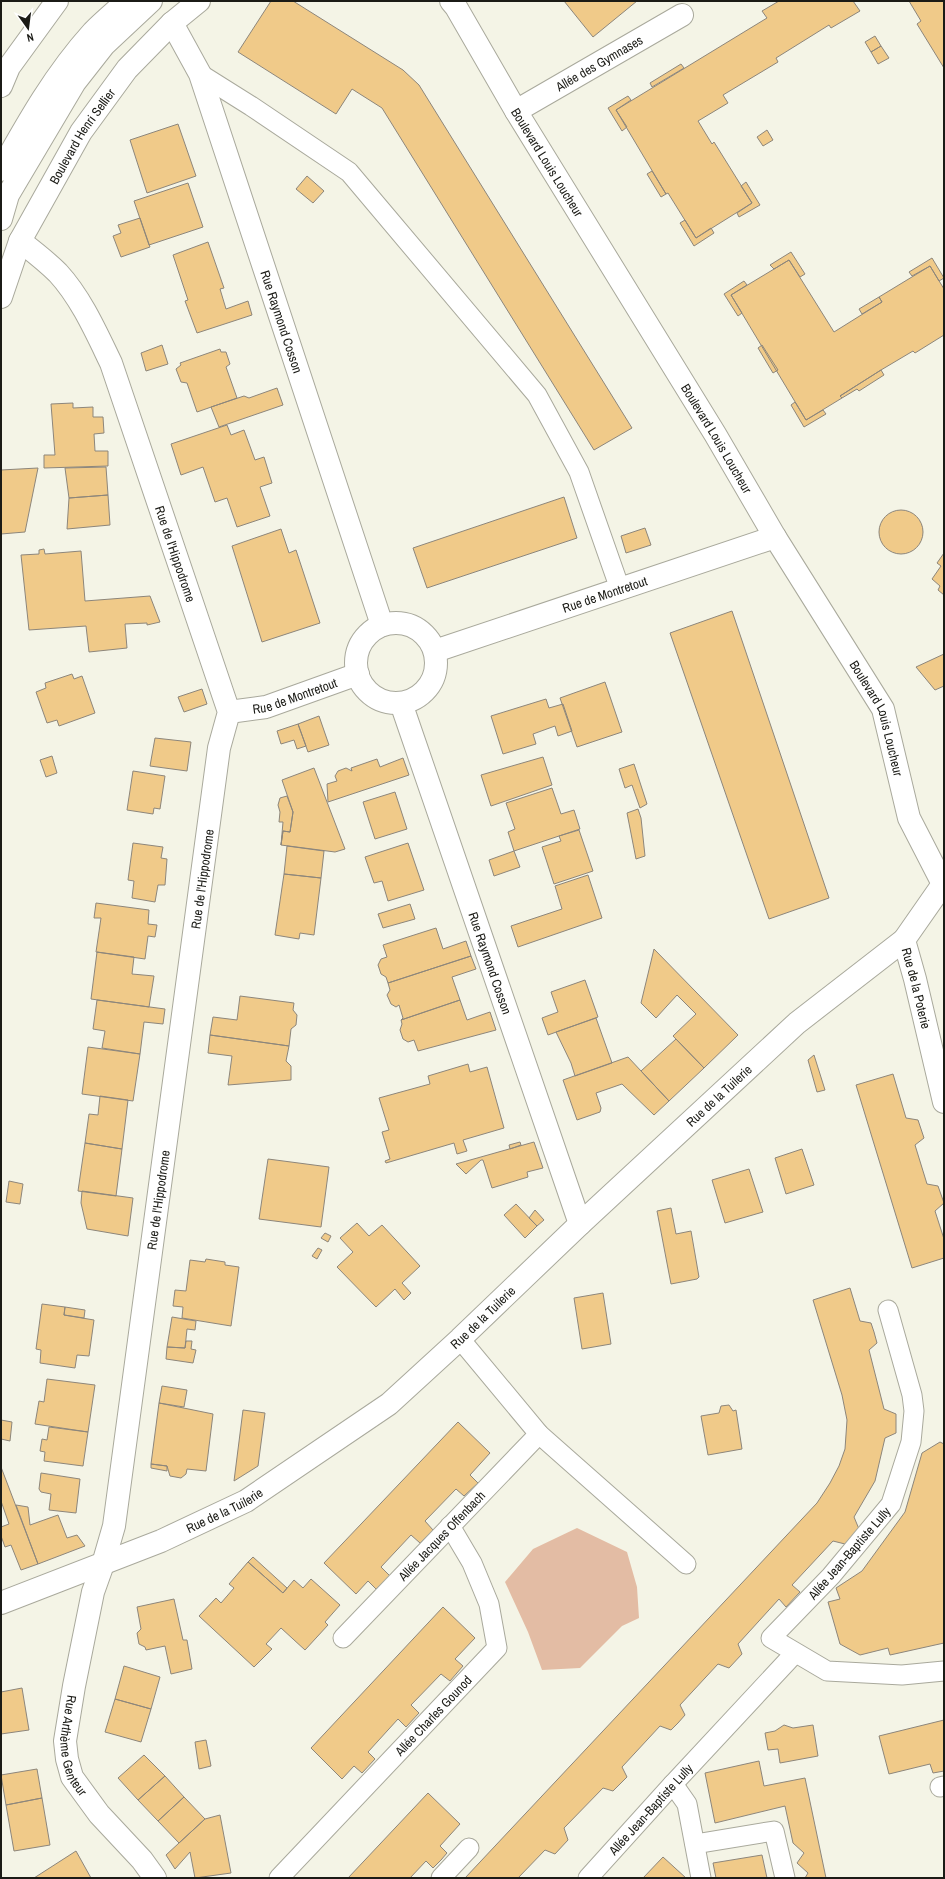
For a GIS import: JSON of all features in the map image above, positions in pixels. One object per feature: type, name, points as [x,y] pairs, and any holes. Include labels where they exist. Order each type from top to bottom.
[{"type":"street","points":[[1,86],[8,67],[57,1]]},
{"type":"street","points":[[1,170],[37,106],[61,72],[94,32],[127,1]]},
{"type":"street","points":[[1,219],[8,195],[75,82],[104,45],[151,1]]},
{"type":"street","name":"Boulevard Henri Sellier","points":[[1,297],[20,241],[81,132],[127,69],[172,23],[199,1]]},
{"type":"street","name":"Boulevard Louis Loucheur","points":[[454,3],[516,111],[715,434],[776,537],[883,708],[909,818],[944,885]]},
{"type":"street","name":"Allée des Gymnases","points":[[516,111],[682,15]]},
{"type":"street","name":"Rue Raymond Cosson","points":[[172,23],[200,74],[382,625]]},
{"type":"street","points":[[1,262],[20,241]]},
{"type":"street","name":"Rue de l'Hippodrome","points":[[20,241],[43,259],[63,279],[93,326],[111,363],[229,712],[219,748],[114,1526],[103,1564]]},
{"type":"street","name":"Rue de Montretout","points":[[435,651],[776,537]]},
{"type":"street","points":[[395,623],[408,624],[420,630],[429,640],[435,651],[437,663],[435,674],[430,685],[422,694],[412,700],[401,703],[390,703],[379,699],[370,693],[362,684],[358,674],[356,662],[358,651],[364,640],[372,631],[382,625],[395,623]]},
{"type":"street","name":"Rue de Montretout","points":[[229,712],[266,707],[358,674]]},
{"type":"street","name":"Rue Raymond Cosson","points":[[401,703],[580,1224]]},
{"type":"street","name":"Rue de la Poterie","points":[[944,885],[904,940],[915,979],[944,1102]]},
{"type":"street","name":"Rue de la Tuilerie","points":[[1,1603],[161,1541],[246,1500],[389,1404],[460,1340],[580,1224],[797,1023],[904,940]]},
{"type":"street","name":"Rue Arthème Genteur","points":[[103,1564],[93,1592],[74,1686],[65,1741],[67,1759],[72,1777],[99,1814],[142,1860],[155,1878]]},
{"type":"lane","points":[[200,74],[251,106],[349,172],[537,395],[579,472],[620,589]]},
{"type":"lane","name":"Allée Jean-Baptiste Lully","points":[[888,1310],[912,1395],[914,1411],[912,1442],[891,1504],[831,1576],[771,1638],[827,1671],[902,1676],[944,1671]]},
{"type":"lane","points":[[460,1340],[539,1434],[686,1564]]},
{"type":"lane","name":"Allée Jacques Offenbach","points":[[344,1638],[539,1434]]},
{"type":"lane","name":"Allée Charles Gounod","points":[[279,1878],[497,1648],[489,1604],[472,1563],[450,1526]]},
{"type":"lane","name":"Allée Jean-Baptiste Lully","points":[[588,1878],[673,1784],[796,1653]]},
{"type":"lane","points":[[673,1784],[687,1804],[701,1878]]},
{"type":"lane","points":[[695,1844],[774,1831],[785,1878]]},
{"type":"lane","points":[[441,1878],[469,1848]]},
{"type":"shaded area","points":[[577,1528],[627,1552],[637,1587],[639,1618],[622,1626],[580,1668],[542,1670],[528,1632],[505,1582],[533,1549]]},
{"type":"building","points":[[271,1],[293,1],[403,70],[419,85],[632,428],[594,450],[382,108],[352,89],[336,114],[238,52]]},
{"type":"building","points":[[564,1],[637,1],[593,37]]},
{"type":"building","points":[[779,1],[853,1],[860,11],[831,28],[829,25],[776,58],[778,62],[723,95],[728,103],[698,121],[712,144],[714,142],[752,203],[696,238],[668,193],[666,194],[616,110],[767,18],[762,11]]},
{"type":"building","points":[[909,1],[944,1],[944,68],[917,24],[921,21]]},
{"type":"building","points":[[875,36],[881,46],[871,52],[865,42]]},
{"type":"building","points":[[881,46],[889,58],[878,64],[871,52]]},
{"type":"building","points":[[681,64],[684,68],[652,87],[650,83]]},
{"type":"building","points":[[628,96],[631,100],[616,110],[627,127],[622,131],[608,108]]},
{"type":"building","points":[[178,124],[196,176],[147,193],[130,140]]},
{"type":"building","points":[[767,130],[773,140],[763,146],[757,137]]},
{"type":"building","points":[[652,171],[666,194],[661,197],[647,174]]},
{"type":"building","points":[[307,176],[324,191],[313,203],[296,189]]},
{"type":"building","points":[[746,182],[760,205],[739,217],[737,213],[752,203],[741,186]]},
{"type":"building","points":[[188,183],[203,227],[149,245],[134,201]]},
{"type":"building","points":[[140,218],[150,247],[121,257],[113,236],[121,233],[118,225]]},
{"type":"building","points":[[685,220],[696,238],[711,228],[714,233],[694,246],[680,223]]},
{"type":"building","points":[[208,242],[224,288],[220,289],[226,309],[248,301],[252,315],[197,333],[185,301],[188,300],[173,255]]},
{"type":"building","points":[[791,252],[805,274],[800,277],[789,260],[774,269],[770,265]]},
{"type":"building","points":[[932,258],[944,278],[939,281],[930,266],[912,276],[909,272]]},
{"type":"building","points":[[789,260],[834,332],[882,302],[879,297],[930,266],[944,289],[944,335],[915,353],[913,351],[881,370],[840,396],[842,398],[806,420],[731,295]]},
{"type":"building","points":[[744,281],[747,285],[731,295],[742,313],[738,316],[724,294]]},
{"type":"building","points":[[879,297],[882,302],[862,314],[859,309]]},
{"type":"building","points":[[162,345],[168,364],[146,371],[141,353]]},
{"type":"building","points":[[762,345],[778,370],[773,373],[758,348]]},
{"type":"building","points":[[220,349],[221,352],[226,352],[230,364],[226,367],[237,398],[197,412],[187,383],[181,382],[176,369],[181,365],[180,363]]},
{"type":"building","points":[[881,370],[884,375],[859,391],[857,389],[842,398],[840,396]]},
{"type":"building","points":[[277,388],[283,405],[219,427],[211,407],[244,396],[249,398]]},
{"type":"building","points":[[795,402],[806,420],[823,410],[826,414],[804,427],[791,405]]},
{"type":"building","points":[[73,403],[73,408],[93,407],[93,417],[103,417],[104,433],[94,434],[95,451],[108,451],[108,466],[44,468],[44,455],[55,455],[51,404]]},
{"type":"building","points":[[227,425],[231,435],[244,430],[255,460],[264,457],[272,483],[260,487],[270,516],[237,527],[227,498],[215,502],[203,467],[181,475],[171,444]]},
{"type":"building","points":[[106,467],[108,495],[69,498],[65,468]]},
{"type":"building","points":[[38,468],[25,532],[1,534],[1,470]]},
{"type":"building","points":[[108,495],[110,525],[67,529],[69,498]]},
{"type":"building","points":[[564,497],[577,538],[427,588],[413,548]]},
{"type":"building","points":[[901,510],[913,514],[919,520],[923,532],[919,544],[913,550],[901,554],[889,550],[883,544],[879,532],[883,520],[889,514]]},
{"type":"building","points":[[645,528],[651,545],[626,553],[621,536]]},
{"type":"building","points":[[281,529],[289,553],[296,550],[320,623],[262,642],[232,546]]},
{"type":"building","points":[[44,549],[45,554],[81,551],[85,601],[150,596],[160,622],[147,625],[147,623],[125,624],[127,648],[89,652],[86,626],[29,630],[21,555],[39,554],[39,550]]},
{"type":"building","points":[[944,553],[944,595],[938,590],[940,586],[932,579],[941,566],[937,563]]},
{"type":"building","points":[[732,611],[829,898],[769,919],[670,633]]},
{"type":"building","points":[[944,654],[944,686],[935,690],[916,667]]},
{"type":"building","points":[[72,674],[74,679],[82,676],[95,713],[59,726],[57,720],[47,723],[36,692],[46,688],[45,683]]},
{"type":"building","points":[[605,682],[622,732],[577,747],[560,698]]},
{"type":"building","points":[[202,689],[207,704],[184,712],[178,697]]},
{"type":"building","points":[[546,699],[549,708],[563,704],[572,731],[558,736],[555,726],[533,734],[536,744],[503,754],[491,716]]},
{"type":"building","points":[[319,716],[329,745],[308,752],[298,724]]},
{"type":"building","points":[[298,724],[306,746],[297,749],[294,740],[281,744],[277,731]]},
{"type":"building","points":[[155,738],[191,742],[187,771],[150,766]]},
{"type":"building","points":[[52,756],[57,773],[46,777],[40,760]]},
{"type":"building","points":[[543,757],[552,785],[491,806],[481,775]]},
{"type":"building","points":[[403,758],[409,775],[328,802],[327,784],[337,781],[335,776],[338,771],[346,768],[352,771],[351,768],[377,759],[380,767]]},
{"type":"building","points":[[634,764],[647,804],[640,808],[632,785],[625,788],[619,769]]},
{"type":"building","points":[[314,768],[345,849],[335,852],[281,845],[283,831],[290,832],[293,812],[282,780]]},
{"type":"building","points":[[133,771],[165,776],[160,809],[154,808],[153,814],[127,810]]},
{"type":"building","points":[[552,788],[561,814],[574,810],[580,829],[514,851],[508,832],[515,829],[506,803]]},
{"type":"building","points":[[395,792],[407,829],[375,839],[363,802]]},
{"type":"building","points":[[287,796],[293,812],[290,832],[283,831],[281,845],[283,822],[279,822],[280,812],[278,805],[280,798]]},
{"type":"building","points":[[638,809],[641,818],[645,856],[636,859],[627,813]]},
{"type":"building","points":[[579,830],[593,871],[554,884],[542,847],[561,841],[559,836]]},
{"type":"building","points":[[133,843],[163,847],[161,858],[167,859],[165,885],[158,885],[155,902],[132,898],[134,881],[128,880]]},
{"type":"building","points":[[408,843],[424,890],[388,901],[382,881],[374,883],[365,857]]},
{"type":"building","points":[[287,846],[324,851],[321,878],[284,874]]},
{"type":"building","points":[[514,851],[520,867],[494,876],[489,860]]},
{"type":"building","points":[[284,874],[321,878],[314,935],[300,933],[299,939],[275,935]]},
{"type":"building","points":[[588,875],[602,918],[518,947],[511,926],[562,909],[555,886]]},
{"type":"building","points":[[96,903],[149,910],[148,924],[157,925],[155,937],[148,936],[145,959],[96,952],[101,918],[94,918]]},
{"type":"building","points":[[410,904],[415,919],[383,928],[378,914]]},
{"type":"building","points":[[436,928],[443,949],[466,941],[471,956],[388,983],[386,977],[381,974],[378,965],[381,959],[387,957],[383,945]]},
{"type":"building","points":[[654,949],[738,1035],[704,1068],[673,1036],[696,1014],[677,995],[656,1018],[641,1003]]},
{"type":"building","points":[[97,952],[134,957],[132,974],[154,976],[149,1007],[91,999]]},
{"type":"building","points":[[471,956],[476,969],[452,977],[460,1000],[401,1020],[403,1018],[399,1005],[396,1007],[391,1004],[387,995],[390,990],[388,983]]},
{"type":"building","points":[[585,980],[598,1017],[548,1035],[542,1018],[558,1012],[551,992]]},
{"type":"building","points":[[240,996],[294,1003],[293,1010],[297,1015],[296,1025],[291,1029],[289,1046],[210,1035],[213,1017],[237,1020]]},
{"type":"building","points":[[97,1000],[165,1009],[163,1024],[144,1022],[140,1054],[102,1048],[105,1031],[93,1029]]},
{"type":"building","points":[[460,1000],[467,1020],[490,1012],[496,1030],[418,1051],[414,1040],[408,1042],[403,1039],[400,1030],[402,1024],[401,1020]]},
{"type":"building","points":[[596,1018],[612,1063],[575,1076],[571,1063],[556,1032]]},
{"type":"building","points":[[210,1035],[289,1046],[286,1061],[291,1066],[291,1080],[228,1085],[232,1056],[208,1053]]},
{"type":"building","points":[[676,1039],[704,1068],[669,1101],[641,1071]]},
{"type":"building","points":[[88,1047],[140,1054],[133,1101],[82,1094]]},
{"type":"building","points":[[814,1055],[825,1090],[817,1092],[808,1060]]},
{"type":"building","points":[[628,1057],[669,1101],[654,1115],[622,1084],[596,1093],[601,1108],[600,1112],[577,1120],[563,1080]]},
{"type":"building","points":[[468,1064],[470,1072],[487,1067],[504,1128],[463,1140],[467,1151],[457,1154],[454,1143],[386,1163],[385,1161],[390,1159],[382,1132],[389,1130],[379,1098],[430,1084],[428,1076]]},
{"type":"building","points":[[893,1074],[906,1118],[918,1120],[924,1138],[915,1145],[927,1184],[938,1186],[944,1203],[935,1211],[944,1239],[944,1258],[912,1268],[856,1085]]},
{"type":"building","points":[[100,1096],[128,1100],[122,1149],[85,1143],[89,1114],[98,1115]]},
{"type":"building","points":[[520,1142],[521,1145],[510,1149],[509,1145]]},
{"type":"building","points":[[534,1142],[543,1168],[527,1172],[528,1177],[492,1188],[483,1160],[481,1160],[466,1174],[456,1164]]},
{"type":"building","points":[[85,1143],[122,1149],[116,1196],[78,1191]]},
{"type":"building","points":[[802,1149],[814,1185],[786,1194],[775,1158]]},
{"type":"building","points":[[268,1159],[329,1167],[321,1227],[259,1219]]},
{"type":"building","points":[[749,1169],[763,1212],[725,1223],[712,1180]]},
{"type":"building","points":[[9,1181],[23,1184],[20,1204],[6,1202]]},
{"type":"building","points":[[82,1191],[133,1198],[128,1236],[87,1229],[81,1203]]},
{"type":"building","points":[[516,1204],[537,1226],[525,1238],[504,1215]]},
{"type":"building","points":[[671,1208],[676,1234],[691,1231],[699,1277],[697,1279],[671,1284],[657,1211]]},
{"type":"building","points":[[535,1210],[544,1220],[537,1226],[529,1218]]},
{"type":"building","points":[[357,1223],[369,1236],[382,1225],[420,1266],[402,1283],[411,1293],[404,1300],[395,1289],[376,1307],[337,1267],[353,1252],[340,1238]]},
{"type":"building","points":[[325,1233],[331,1236],[328,1242],[321,1238]]},
{"type":"building","points":[[318,1248],[322,1250],[317,1259],[312,1256]]},
{"type":"building","points":[[206,1259],[225,1262],[225,1265],[239,1267],[231,1326],[182,1318],[183,1307],[173,1306],[175,1290],[186,1291],[190,1260],[205,1262]]},
{"type":"building","points":[[850,1288],[860,1321],[871,1323],[874,1332],[877,1343],[869,1350],[884,1409],[896,1414],[896,1433],[885,1438],[875,1481],[854,1517],[859,1529],[845,1544],[833,1541],[792,1585],[800,1592],[786,1607],[779,1599],[738,1644],[742,1654],[729,1668],[718,1664],[680,1705],[685,1715],[678,1723],[671,1730],[660,1726],[622,1767],[627,1777],[613,1791],[603,1788],[564,1828],[568,1840],[555,1854],[545,1850],[518,1878],[465,1878],[817,1503],[839,1466],[845,1449],[847,1420],[842,1395],[813,1300]]},
{"type":"building","points":[[603,1293],[611,1344],[582,1349],[574,1298]]},
{"type":"building","points":[[42,1304],[65,1307],[64,1315],[94,1320],[89,1356],[77,1355],[75,1368],[40,1363],[41,1350],[36,1349]]},
{"type":"building","points":[[65,1307],[85,1310],[84,1318],[64,1315]]},
{"type":"building","points":[[172,1317],[196,1321],[195,1330],[187,1329],[185,1348],[167,1347]]},
{"type":"building","points":[[186,1341],[192,1341],[191,1349],[196,1350],[193,1363],[166,1359],[167,1347],[185,1348]]},
{"type":"building","points":[[47,1379],[95,1385],[88,1432],[35,1424],[39,1401],[44,1402]]},
{"type":"building","points":[[162,1386],[187,1390],[184,1407],[159,1403]]},
{"type":"building","points":[[159,1403],[213,1414],[206,1471],[187,1469],[186,1474],[181,1478],[170,1476],[167,1466],[151,1464]]},
{"type":"building","points":[[729,1405],[733,1411],[736,1410],[742,1449],[708,1455],[701,1416],[719,1413],[721,1406]]},
{"type":"building","points":[[243,1410],[265,1413],[258,1466],[234,1481]]},
{"type":"building","points":[[1,1420],[12,1422],[10,1441],[1,1439]]},
{"type":"building","points":[[458,1422],[490,1453],[470,1475],[478,1483],[464,1496],[456,1489],[425,1521],[433,1530],[420,1543],[411,1535],[381,1567],[390,1576],[376,1589],[368,1581],[356,1594],[324,1563]]},
{"type":"building","points":[[49,1427],[88,1432],[83,1466],[44,1461],[45,1452],[40,1451],[42,1439],[47,1440]]},
{"type":"building","points":[[940,1442],[944,1444],[944,1643],[890,1655],[888,1648],[860,1655],[840,1644],[828,1602],[840,1599],[836,1588],[862,1571],[905,1512],[922,1453]]},
{"type":"building","points":[[151,1464],[167,1466],[167,1471],[151,1468]]},
{"type":"building","points":[[1,1467],[38,1564],[21,1570],[11,1545],[5,1547],[1,1536],[1,1527],[9,1524],[1,1501]]},
{"type":"building","points":[[41,1473],[80,1479],[76,1513],[49,1510],[51,1494],[41,1492],[39,1489]]},
{"type":"building","points":[[16,1505],[28,1507],[30,1525],[58,1515],[67,1538],[77,1535],[85,1546],[38,1564]]},
{"type":"building","points":[[253,1557],[287,1588],[283,1593],[248,1562]]},
{"type":"building","points":[[248,1562],[283,1593],[294,1580],[303,1588],[311,1579],[340,1605],[325,1622],[328,1625],[305,1650],[281,1628],[266,1644],[272,1649],[254,1667],[199,1616],[216,1598],[221,1603],[234,1588],[229,1584]]},
{"type":"building","points":[[174,1599],[183,1640],[187,1640],[192,1669],[171,1674],[165,1646],[146,1650],[145,1647],[139,1644],[137,1633],[141,1629],[137,1607]]},
{"type":"building","points":[[443,1607],[475,1638],[455,1659],[463,1666],[450,1681],[441,1674],[411,1705],[419,1713],[406,1727],[398,1719],[368,1752],[375,1759],[362,1773],[354,1766],[342,1779],[311,1748]]},
{"type":"building","points":[[124,1666],[160,1677],[151,1709],[115,1699]]},
{"type":"building","points":[[22,1688],[29,1730],[1,1734],[1,1692]]},
{"type":"building","points":[[115,1699],[151,1709],[141,1742],[105,1732]]},
{"type":"building","points":[[944,1720],[944,1771],[933,1773],[930,1764],[889,1774],[879,1736]]},
{"type":"building","points":[[784,1725],[793,1728],[813,1725],[818,1756],[780,1763],[778,1749],[768,1750],[765,1733],[775,1731]]},
{"type":"building","points":[[206,1740],[211,1766],[199,1769],[195,1742]]},
{"type":"building","points":[[144,1755],[165,1776],[138,1800],[118,1778]]},
{"type":"building","points":[[759,1761],[764,1786],[805,1778],[826,1878],[805,1878],[808,1873],[797,1863],[804,1853],[793,1843],[785,1806],[715,1823],[705,1773]]},
{"type":"building","points":[[37,1769],[42,1798],[6,1805],[1,1775]]},
{"type":"building","points":[[165,1776],[184,1797],[158,1821],[138,1800]]},
{"type":"building","points":[[428,1793],[460,1824],[440,1846],[447,1853],[441,1860],[433,1868],[426,1861],[410,1878],[348,1878]]},
{"type":"building","points":[[184,1797],[205,1819],[179,1843],[158,1821]]},
{"type":"building","points":[[42,1798],[50,1845],[14,1851],[6,1805]]},
{"type":"building","points":[[220,1815],[231,1873],[195,1878],[190,1852],[175,1869],[166,1855],[205,1819]]},
{"type":"building","points":[[76,1851],[91,1878],[34,1878]]},
{"type":"building","points":[[762,1855],[767,1878],[716,1878],[713,1863]]},
{"type":"building","points":[[663,1857],[686,1878],[643,1878]]}]
